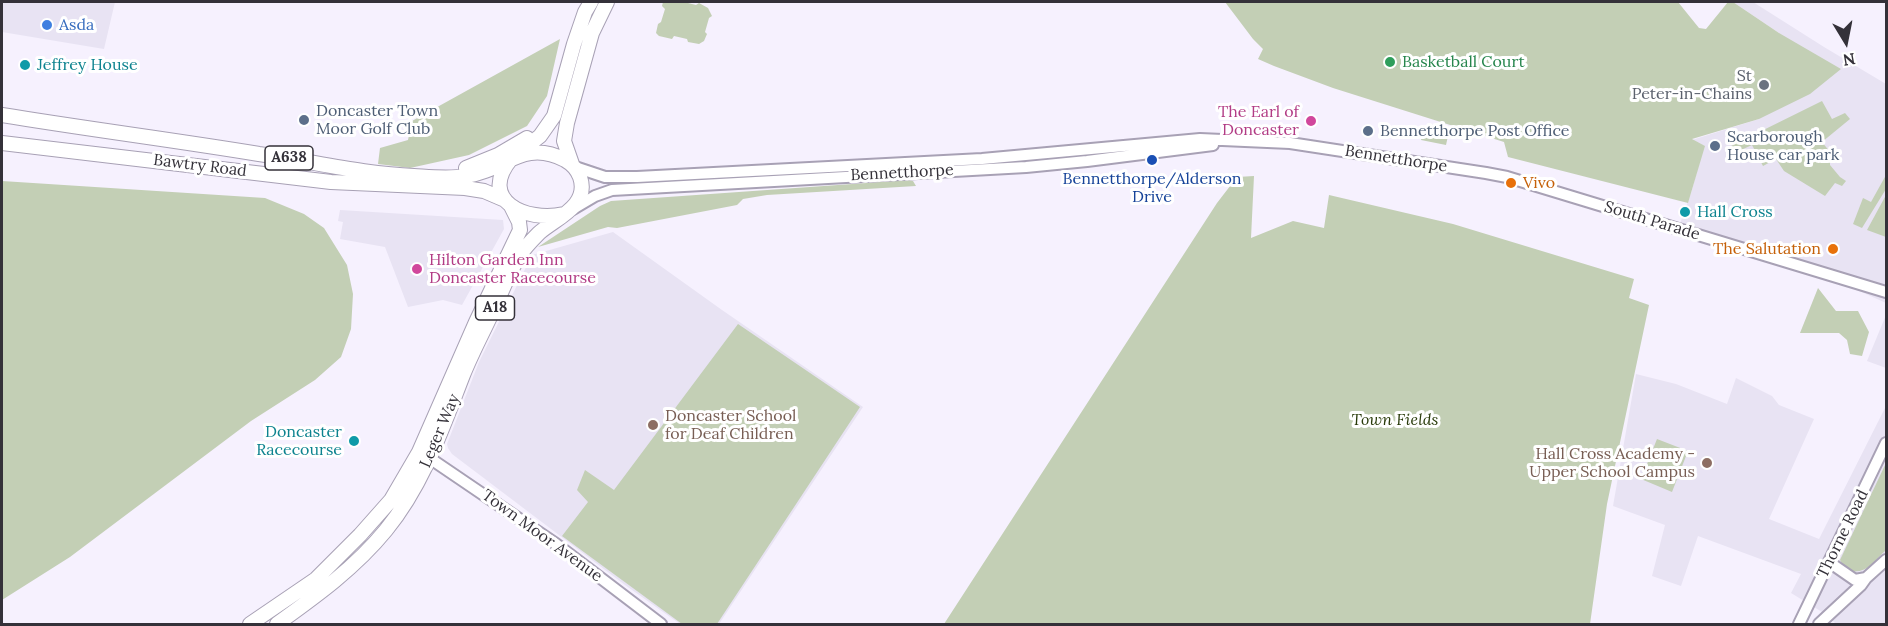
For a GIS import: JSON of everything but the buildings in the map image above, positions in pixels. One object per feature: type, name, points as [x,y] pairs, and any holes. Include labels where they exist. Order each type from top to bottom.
[{"type":"highway","points":[[591,2],[585,12],[574,44],[560,102],[549,124],[540,136],[514,157],[503,171],[501,192],[508,203],[522,213],[553,216],[570,211],[580,196],[580,177],[573,166],[564,141],[592,33],[607,2]]},
{"type":"highway","name":"Bawtry Road","points":[[2,115],[345,168],[414,176],[466,176],[487,170],[514,157]]},
{"type":"highway","name":"Bawtry Road","points":[[414,176],[466,168],[498,155],[549,124]]},
{"type":"highway","name":"Bawtry Road","points":[[2,143],[331,182],[465,188],[484,191],[508,203]]},
{"type":"highway","points":[[514,157],[545,153],[573,166]]},
{"type":"highway","name":"Leger Way","points":[[277,624],[331,585],[366,552],[388,528],[407,500],[476,322],[519,230],[519,222],[508,203]]},
{"type":"highway","name":"Leger Way","points":[[250,624],[316,579],[391,501],[425,455],[520,254],[538,233],[570,211]]},
{"type":"street","name":"Bennetthorpe","points":[[573,166],[605,177],[637,177],[982,159],[1200,139],[1290,143],[1486,172]]},
{"type":"street","name":"Bennetthorpe","points":[[570,211],[595,196],[612,190],[1026,166],[1115,158],[1234,141]]},
{"type":"street","name":"South Parade","points":[[1486,172],[1887,292]]},
{"type":"street","name":"Thorne Road","points":[[1799,624],[1887,443]]},
{"type":"street","name":"Town Moor Avenue","points":[[425,455],[556,544],[661,624]]},
{"type":"street","name":"Thorne Road","points":[[1819,624],[1887,560]]},
{"type":"street","points":[[1829,562],[1855,580],[1866,578]]},
{"type":"shaded area","points":[[2,2],[115,2],[104,49],[2,32]]},
{"type":"shaded area","points":[[1733,2],[1753,2],[1886,84],[1886,303],[1817,272],[1678,229],[1704,146],[1692,140],[1759,119],[1779,33]]},
{"type":"shaded area","points":[[340,210],[503,220],[504,229],[462,305],[443,300],[408,307],[385,247],[340,239],[343,222],[338,221]]},
{"type":"shaded area","name":"Doncaster School for Deaf Children","points":[[613,232],[863,407],[719,624],[680,624],[452,454],[448,448],[447,444],[479,362],[532,255]]},
{"type":"shaded area","points":[[1886,315],[1886,368],[1867,361]]},
{"type":"shaded area","name":"Hall Cross Academy - Upper School Campus","points":[[1636,374],[1676,384],[1727,404],[1736,378],[1772,396],[1779,405],[1814,419],[1769,519],[1819,539],[1886,406],[1886,624],[1836,624],[1827,615],[1791,593],[1801,574],[1698,536],[1681,586],[1652,576],[1665,525],[1613,506]]},
{"type":"green space","points":[[663,2],[684,2],[696,5],[699,3],[708,8],[712,16],[709,18],[704,41],[699,44],[674,36],[672,39],[659,36],[656,33],[665,9],[662,6]]},
{"type":"green space","points":[[1225,2],[1678,2],[1699,28],[1706,29],[1728,2],[1733,2],[1779,33],[1841,69],[1810,94],[1759,119],[1692,139],[1705,146],[1688,203],[1508,157],[1504,142],[1333,88],[1274,66],[1258,59],[1263,49]]},
{"type":"green space","points":[[560,39],[547,96],[527,126],[469,155],[410,168],[378,164],[380,148],[408,140],[412,121]]},
{"type":"green space","points":[[1822,101],[1832,119],[1845,113],[1850,119],[1822,142],[1830,152],[1830,165],[1846,181],[1842,186],[1835,183],[1825,196],[1784,171],[1776,159],[1763,166],[1752,145],[1730,155],[1727,148]]},
{"type":"green space","points":[[1424,127],[1448,136],[1446,145],[1421,140]]},
{"type":"green space","points":[[1886,175],[1886,189],[1862,228],[1853,224],[1863,198],[1871,202]]},
{"type":"green space","name":"Town Fields","points":[[1254,176],[1251,238],[1293,221],[1324,228],[1329,195],[1453,224],[1634,279],[1629,298],[1649,305],[1607,504],[1590,624],[944,624],[1217,203],[1237,177]]},
{"type":"green space","points":[[2,181],[265,198],[304,214],[324,228],[347,265],[353,294],[351,329],[341,357],[315,380],[251,421],[70,557],[2,600]]},
{"type":"green space","points":[[913,181],[916,186],[767,195],[743,199],[737,205],[617,228],[608,227],[538,247],[611,201]]},
{"type":"green space","points":[[1886,195],[1886,237],[1867,230]]},
{"type":"green space","points":[[1818,288],[1836,311],[1858,311],[1869,332],[1862,356],[1850,354],[1847,340],[1839,333],[1800,333]]},
{"type":"green space","points":[[738,324],[860,407],[717,624],[682,624],[562,536],[588,502],[577,490],[585,470],[614,490]]},
{"type":"green space","points":[[1657,439],[1688,451],[1672,492],[1641,479]]},
{"type":"green space","points":[[1886,463],[1886,550],[1864,569],[1846,570],[1840,560]]},
{"type":"place","name":"Asda","points":[[47,25]]},
{"type":"place","name":"Basketball Court","points":[[1390,62]]},
{"type":"place","name":"Jeffrey House","points":[[25,65]]},
{"type":"place","name":"St Peter-in-Chains","points":[[1764,85]]},
{"type":"place","name":"Doncaster Town Moor Golf Club","points":[[304,120]]},
{"type":"place","name":"The Earl of Doncaster","points":[[1311,121]]},
{"type":"place","name":"Bennetthorpe Post Office","points":[[1368,131]]},
{"type":"place","name":"Scarborough House car park","points":[[1715,146]]},
{"type":"place","name":"Bennetthorpe/Alderson Drive","points":[[1152,160]]},
{"type":"place","name":"Vivo","points":[[1511,183]]},
{"type":"place","name":"Hall Cross","points":[[1685,212]]},
{"type":"place","name":"The Salutation","points":[[1833,249]]},
{"type":"place","name":"Hilton Garden Inn Doncaster Racecourse","points":[[417,269]]},
{"type":"place","name":"Doncaster School for Deaf Children","points":[[653,425]]},
{"type":"place","name":"Doncaster Racecourse","points":[[354,441]]},
{"type":"place","name":"Hall Cross Academy - Upper School Campus","points":[[1707,463]]}]
